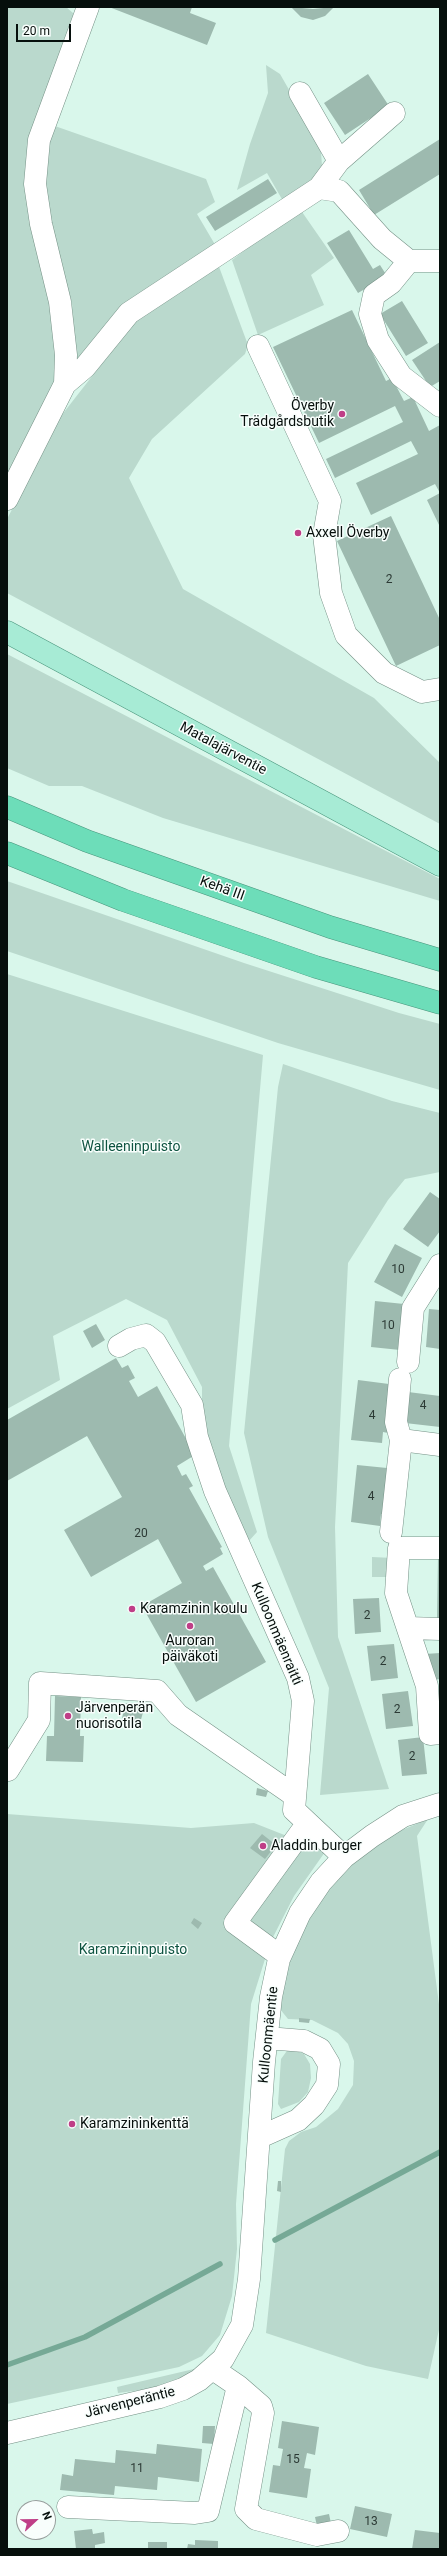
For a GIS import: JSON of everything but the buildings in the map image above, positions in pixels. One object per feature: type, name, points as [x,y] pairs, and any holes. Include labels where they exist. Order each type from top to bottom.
[{"type":"highway","name":"Kehä III","points":[[7,807],[87,841],[330,927],[440,960]]},
{"type":"highway","points":[[7,853],[138,906],[316,967],[440,1002]]},
{"type":"main road","name":"Matalajärventie","points":[[7,632],[440,865]]},
{"type":"street","points":[[66,384],[66,355],[60,302],[41,224],[35,184],[39,140],[88,7]]},
{"type":"street","points":[[300,93],[338,161]]},
{"type":"street","points":[[7,499],[66,384],[85,367],[129,313],[319,188],[338,161],[394,113]]},
{"type":"street","points":[[319,188],[339,191],[382,239],[409,261],[440,261]]},
{"type":"street","points":[[409,261],[391,283],[374,294],[370,314],[378,340],[402,376],[440,406]]},
{"type":"street","points":[[258,346],[330,501],[324,535],[332,593],[346,635],[384,673],[422,692],[440,689]]},
{"type":"street","points":[[391,1532],[401,1440],[396,1422],[413,1308],[440,1265]]},
{"type":"street","name":"Kulloonmäenraitti","points":[[119,1346],[131,1339],[146,1335],[156,1342],[192,1405],[197,1437],[215,1491],[298,1678],[303,1701],[294,1810],[344,1858]]},
{"type":"street","points":[[401,1440],[440,1445]]},
{"type":"street","points":[[440,1548],[399,1548],[396,1593],[426,1686],[434,1696],[430,1734],[440,1733]]},
{"type":"street","points":[[408,1628],[440,1629]]},
{"type":"street","points":[[8,1770],[39,1720],[40,1683],[157,1691],[178,1715],[295,1796]]},
{"type":"street","name":"Kulloonmäentie","points":[[234,2342],[242,2325],[250,2279],[267,2038],[271,1997],[280,1956],[300,1913],[321,1882],[344,1858],[372,1836],[403,1816],[440,1804]]},
{"type":"street","points":[[280,1956],[235,1923],[307,1824]]},
{"type":"street","points":[[260,2137],[298,2120],[314,2106],[327,2085],[329,2064],[320,2049],[304,2041],[267,2038]]},
{"type":"street","name":"Järvenperäntie","points":[[7,2433],[160,2397],[183,2389],[214,2369],[234,2342]]},
{"type":"street","points":[[214,2369],[238,2386],[261,2406],[263,2413],[246,2509],[256,2519],[317,2542],[338,2531]]},
{"type":"street","points":[[68,2507],[195,2513],[208,2511],[238,2386]]},
{"type":"green space","points":[[7,7],[66,7],[73,13],[77,26],[35,134],[54,305],[57,381],[7,480]]},
{"type":"green space","points":[[266,65],[280,74],[315,135],[321,152],[322,166],[316,176],[283,201],[267,173],[237,190],[250,144],[268,93]]},
{"type":"green space","points":[[52,125],[206,179],[215,202],[197,214],[217,248],[74,361],[72,303],[46,216],[45,183]]},
{"type":"green space","points":[[300,209],[334,258],[311,275],[324,305],[258,335],[232,260]]},
{"type":"green space","points":[[218,264],[248,345],[245,354],[152,439],[129,478],[183,589],[374,698],[440,763],[440,824],[7,593],[7,519],[61,416],[136,320]]},
{"type":"green space","points":[[7,654],[440,879],[440,901],[163,818],[82,786],[49,786],[7,768]]},
{"type":"green space","points":[[7,881],[244,963],[399,1013],[440,1024],[440,1090],[278,1043],[7,951]]},
{"type":"green space","name":"Walleeninpuisto","points":[[7,974],[263,1055],[229,1446],[257,1532],[248,1542],[202,1433],[202,1387],[167,1320],[126,1299],[53,1336],[60,1380],[7,1409]]},
{"type":"green space","points":[[283,1064],[392,1101],[440,1113],[440,1172],[405,1179],[388,1200],[348,1263],[335,1527],[338,1637],[389,1789],[320,1795],[329,1688],[268,1537],[244,1433],[278,1087]]},
{"type":"green space","points":[[372,1557],[393,1558],[392,1577],[372,1577]]},
{"type":"green space","name":"Karamzininpuisto","points":[[7,1814],[191,1828],[254,1823],[287,1836],[313,1838],[325,1852],[294,1896],[270,1943],[251,2004],[236,2204],[237,2249],[232,2296],[220,2335],[202,2356],[179,2367],[7,2404]]},
{"type":"green space","points":[[428,1819],[417,1836],[440,2012],[440,2325],[428,2379],[366,2366],[266,2333],[285,2149],[289,2141],[301,2132],[316,2127],[338,2109],[353,2085],[354,2061],[348,2044],[338,2033],[312,2020],[288,2019],[280,2009],[279,1999],[293,1952],[311,1914],[331,1885],[354,1861],[386,1837]]},
{"type":"green space","points":[[289,2048],[304,2054],[310,2064],[311,2078],[308,2092],[299,2102],[281,2109],[278,2104],[281,2059]]},
{"type":"green space","points":[[194,2369],[195,2371],[178,2380],[157,2388],[118,2393],[117,2387]]},
{"type":"waterway","points":[[275,2240],[440,2152]]},
{"type":"waterway","points":[[7,2365],[85,2337],[220,2264]]},
{"type":"place","name":"Överby Trädgårdsbutik","points":[[342,414]]},
{"type":"place","name":"Axxell Överby","points":[[298,533]]},
{"type":"place","name":"Karamzinin koulu","points":[[132,1609]]},
{"type":"place","name":"Auroran päiväkoti","points":[[190,1626]]},
{"type":"place","name":"Järvenperän nuorisotila","points":[[68,1716]]},
{"type":"place","name":"Aladdin burger","points":[[263,1846]]},
{"type":"place","name":"Karamzininkenttä","points":[[72,2124]]}]
